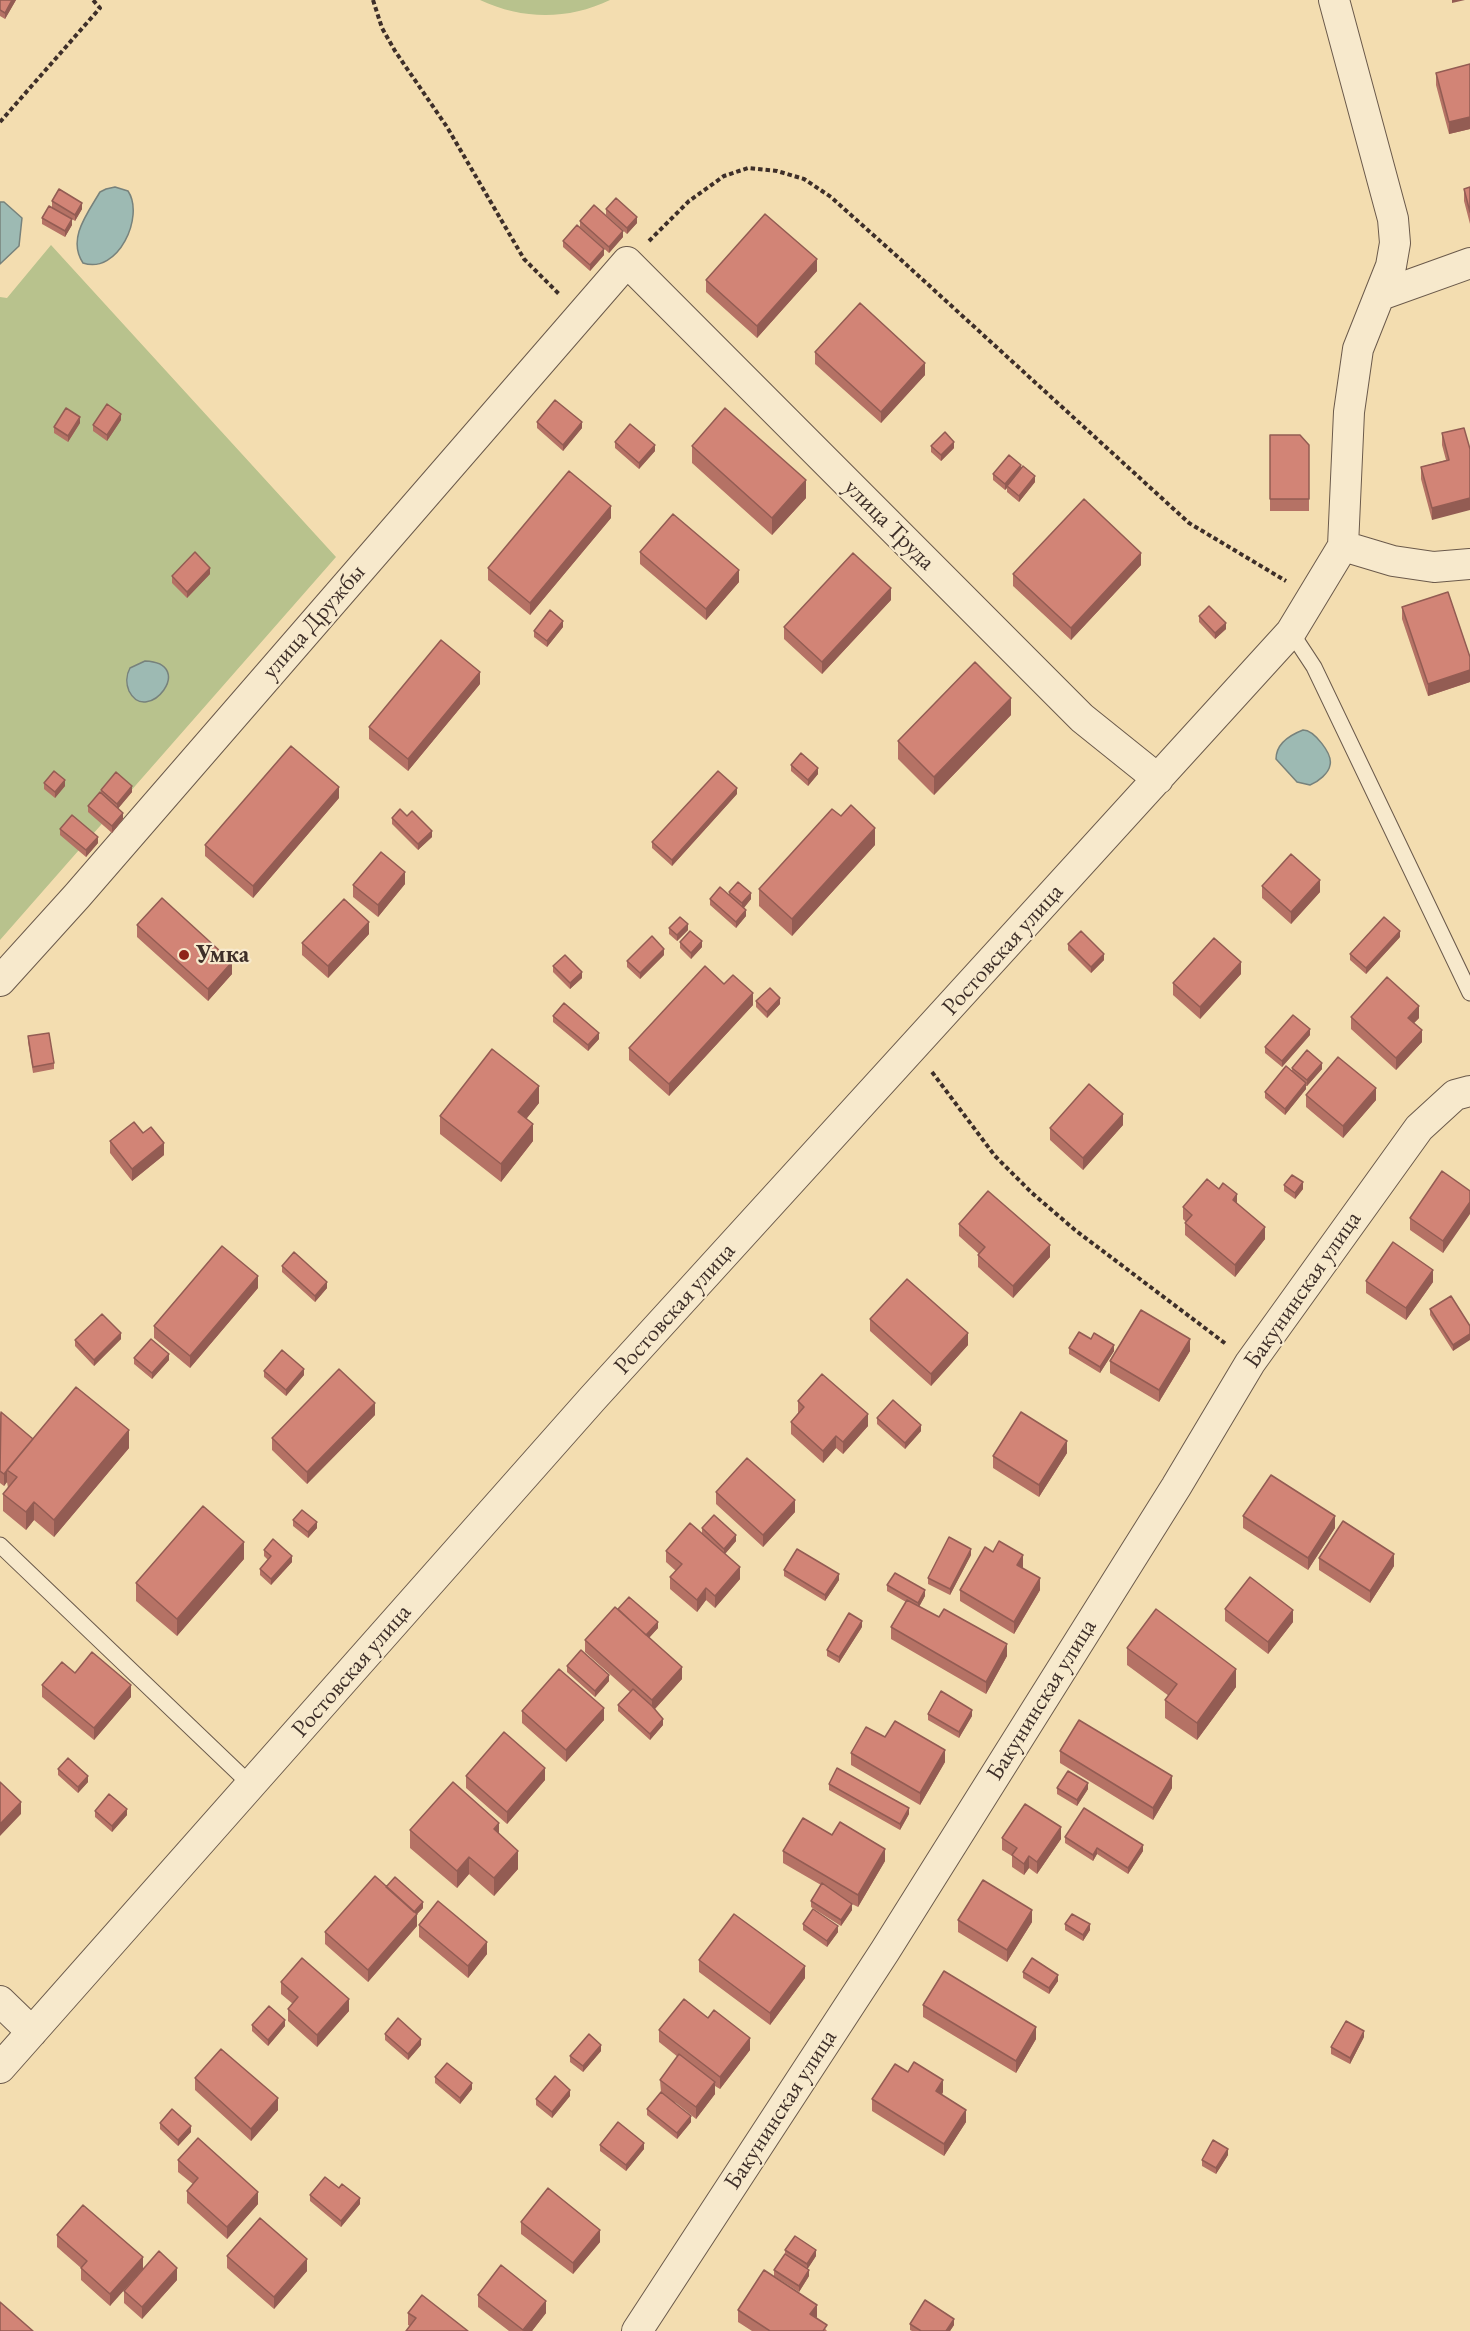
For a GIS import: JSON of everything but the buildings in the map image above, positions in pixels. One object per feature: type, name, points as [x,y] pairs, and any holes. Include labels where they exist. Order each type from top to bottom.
[{"type":"street","points":[[1334,0],[1393,219],[1395,243],[1391,266],[1381,295],[1358,349],[1349,412],[1343,546],[1393,561],[1434,567],[1470,564]]},
{"type":"street","name":"улица Дружбы","points":[[0,981],[627,262]]},
{"type":"street","name":"улица Труда","points":[[627,262],[1082,718],[1158,780]]},
{"type":"street","points":[[1381,295],[1470,263]]},
{"type":"street","name":"Ростовская улица","points":[[0,2068],[593,1398],[1291,632],[1343,546]]},
{"type":"street","name":"Бакунинская улица","points":[[637,2331],[885,1951],[1169,1497],[1250,1363],[1419,1128],[1455,1095],[1470,1091]]},
{"type":"street","points":[[0,2001],[32,2032]]},
{"type":"lane","points":[[1291,632],[1314,667],[1470,993]]},
{"type":"lane","points":[[0,1545],[251,1785]]},
{"type":"path","points":[[0,122],[100,8],[93,0]]},
{"type":"path","points":[[373,0],[382,28],[395,51],[447,127],[524,259],[581,315]]},
{"type":"path","points":[[627,262],[688,201],[724,176],[748,168],[777,171],[804,179],[831,197],[1189,523],[1312,597]]},
{"type":"path","points":[[913,1048],[995,1156],[1032,1193],[1075,1230],[1250,1363]]},
{"type":"green space","points":[[480,0],[610,0],[578,11],[545,15],[513,11]]},
{"type":"green space","points":[[51,245],[336,557],[0,940],[0,297],[7,298]]},
{"type":"water","points":[[115,187],[128,191],[132,202],[133,214],[125,241],[107,260],[96,264],[83,263],[77,245],[81,227],[100,192]]},
{"type":"water","points":[[0,202],[4,202],[22,218],[19,246],[0,264]]},
{"type":"water","points":[[145,661],[160,664],[167,672],[168,681],[164,690],[156,698],[147,702],[137,700],[129,691],[127,682],[130,668]]},
{"type":"water","points":[[1303,730],[1317,738],[1326,749],[1330,760],[1325,774],[1310,785],[1297,782],[1276,759],[1281,745]]},
{"type":"place","name":"Умка","points":[[184,955]]}]
